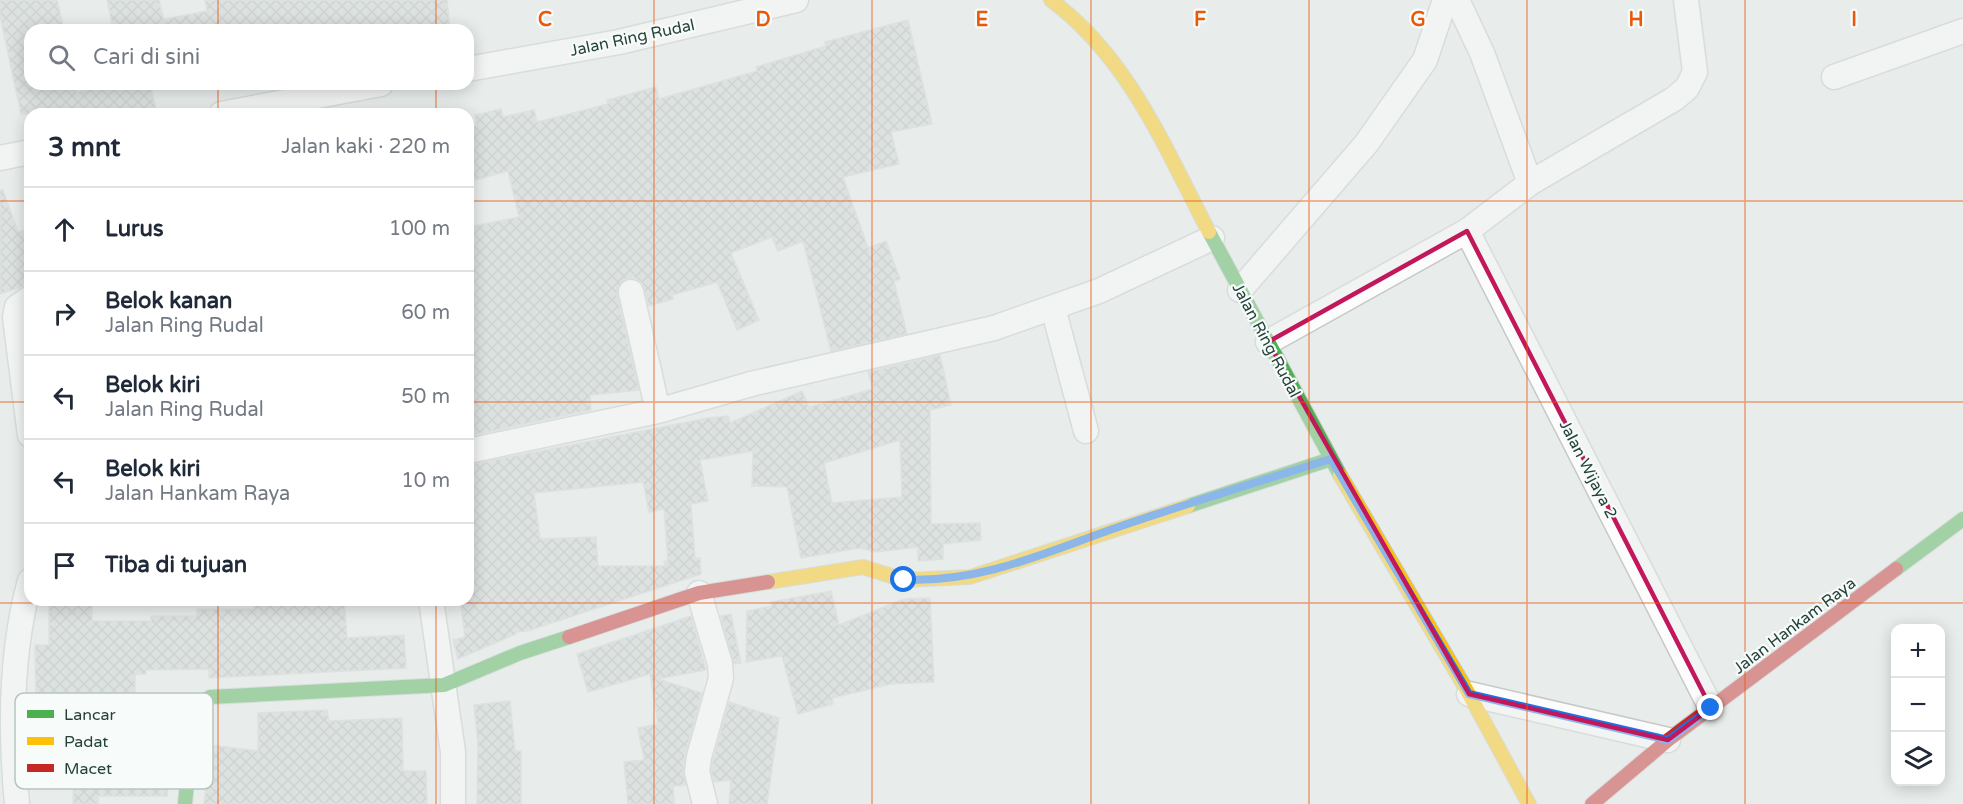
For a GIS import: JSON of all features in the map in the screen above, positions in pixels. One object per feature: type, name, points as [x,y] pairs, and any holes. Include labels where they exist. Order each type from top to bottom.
[{"type":"street","name":"Jalan Ring Rudal","points":[[474,68],[619,42],[796,0]]},
{"type":"street","name":"Jalan Ring Rudal","points":[[1051,0],[1075,17],[1104,45],[1124,73],[1331,459],[1469,694],[1529,804]]},
{"type":"street","points":[[1240,290],[1366,144],[1425,60],[1445,0]]},
{"type":"street","points":[[1457,0],[1482,53],[1530,183]]},
{"type":"street","points":[[1268,342],[1467,231],[1530,183],[1674,99],[1687,88],[1695,72],[1686,0]]},
{"type":"street","points":[[1834,77],[1963,32]]},
{"type":"street","points":[[293,107],[358,90]]},
{"type":"street","points":[[0,158],[24,153]]},
{"type":"street","name":"Jalan Wijaya 2","points":[[1467,231],[1711,708]]},
{"type":"street","points":[[474,450],[658,411],[751,384],[994,328],[1099,291],[1212,238]]},
{"type":"street","points":[[631,292],[658,411]]},
{"type":"street","points":[[24,303],[17,308],[15,317],[24,388]]},
{"type":"street","points":[[1053,308],[1086,431]]},
{"type":"street","points":[[213,697],[444,685],[520,653],[699,593],[863,567],[891,578],[904,580],[970,577],[1331,459]]},
{"type":"street","name":"Jalan Hankam Raya","points":[[1592,804],[1668,740],[1963,519]]},
{"type":"street","points":[[699,593],[721,671],[697,772],[705,804]]},
{"type":"street","points":[[15,779],[7,676],[24,606]]},
{"type":"street","points":[[432,606],[453,752],[453,804]]},
{"type":"street","points":[[1469,694],[1668,740]]},
{"type":"street","points":[[16,789],[17,804]]},
{"type":"street","points":[[185,804],[186,789]]},
{"type":"highlighted area","points":[[1467,231],[1711,708],[1668,740],[1469,694],[1268,342]]},
{"type":"building","points":[[0,0],[57,0],[63,24],[24,24],[24,90],[76,90],[77,92],[151,90],[156,108],[24,108],[24,114],[21,114],[0,16]]},
{"type":"building","points":[[107,0],[159,0],[165,24],[112,24]]},
{"type":"building","points":[[205,0],[447,0],[449,24],[165,24],[165,19],[207,11]]},
{"type":"building","points":[[908,20],[932,124],[891,132],[899,164],[843,177],[868,248],[886,241],[900,279],[894,281],[907,334],[831,351],[803,241],[778,251],[772,237],[731,253],[759,320],[737,330],[717,282],[672,295],[673,299],[649,306],[642,283],[635,278],[627,278],[618,287],[617,295],[639,390],[590,395],[591,410],[474,435],[474,226],[519,217],[508,171],[474,180],[474,126],[477,125],[475,115],[501,109],[503,117],[534,110],[537,122],[608,104],[607,100],[656,87],[659,99],[757,71],[756,67],[826,46],[825,42]]},
{"type":"building","points":[[0,190],[3,190],[18,232],[24,230],[24,286],[0,294]]},
{"type":"building","points":[[940,355],[951,405],[930,410],[931,524],[980,523],[981,540],[943,544],[943,559],[918,561],[918,547],[876,552],[860,548],[801,558],[787,487],[752,486],[753,451],[700,460],[708,501],[691,504],[695,558],[700,558],[701,574],[527,631],[516,632],[516,634],[458,659],[453,640],[465,637],[461,606],[474,606],[474,464],[708,418],[728,416],[730,423],[802,391],[809,407],[873,389],[868,372]],"holes":[[[900,440],[902,497],[832,503],[824,463]],[[643,482],[649,512],[664,509],[668,561],[664,561],[665,566],[598,566],[596,537],[540,539],[534,493]]]},
{"type":"building","points":[[831,591],[839,625],[904,599],[930,598],[934,682],[891,684],[832,698],[833,704],[798,714],[782,656],[746,662],[747,611],[772,606],[771,602]]},
{"type":"building","points":[[49,606],[92,606],[92,621],[151,621],[151,616],[197,616],[197,609],[254,609],[254,606],[344,606],[347,638],[404,635],[406,668],[209,678],[209,669],[146,670],[146,674],[135,674],[135,693],[36,693],[35,645],[49,645]]},
{"type":"building","points":[[731,614],[741,663],[734,664],[721,616]]},
{"type":"building","points":[[691,616],[706,670],[658,679],[702,693],[685,755],[683,771],[686,785],[673,786],[674,804],[628,804],[624,762],[644,760],[638,728],[658,724],[650,674],[588,692],[577,654]]},
{"type":"building","points":[[510,701],[515,751],[521,751],[521,804],[477,804],[478,744],[474,705]]},
{"type":"building","points":[[729,702],[779,718],[767,804],[729,804],[731,780],[714,782],[711,771],[713,760]]},
{"type":"building","points":[[327,710],[329,721],[402,718],[403,771],[426,771],[427,804],[204,804],[206,789],[213,789],[213,745],[258,751],[258,713]]},
{"type":"building","points":[[73,789],[168,789],[167,796],[98,796],[98,804],[73,804]]},
{"type":"traffic: fast","points":[[1209,232],[1340,475]]},
{"type":"traffic: fast","points":[[1188,506],[1331,459]]},
{"type":"traffic: fast","points":[[1896,569],[1963,519]]},
{"type":"traffic: fast","points":[[213,697],[444,685],[520,653],[569,637]]},
{"type":"traffic: fast","points":[[185,804],[186,789]]},
{"type":"traffic: slow","points":[[1051,0],[1078,23],[1124,77],[1143,106],[1209,232]]},
{"type":"traffic: slow","points":[[1340,475],[1469,694],[1529,804]]},
{"type":"traffic: slow","points":[[768,582],[863,567],[904,580],[970,577],[1188,506]]},
{"type":"traffic: jam","points":[[1592,804],[1668,740],[1896,569]]},
{"type":"traffic: jam","points":[[569,637],[699,593],[768,582]]},
{"type":"route","points":[[904,580],[970,577],[1331,459],[1469,694],[1668,740],[1711,708]]}]
